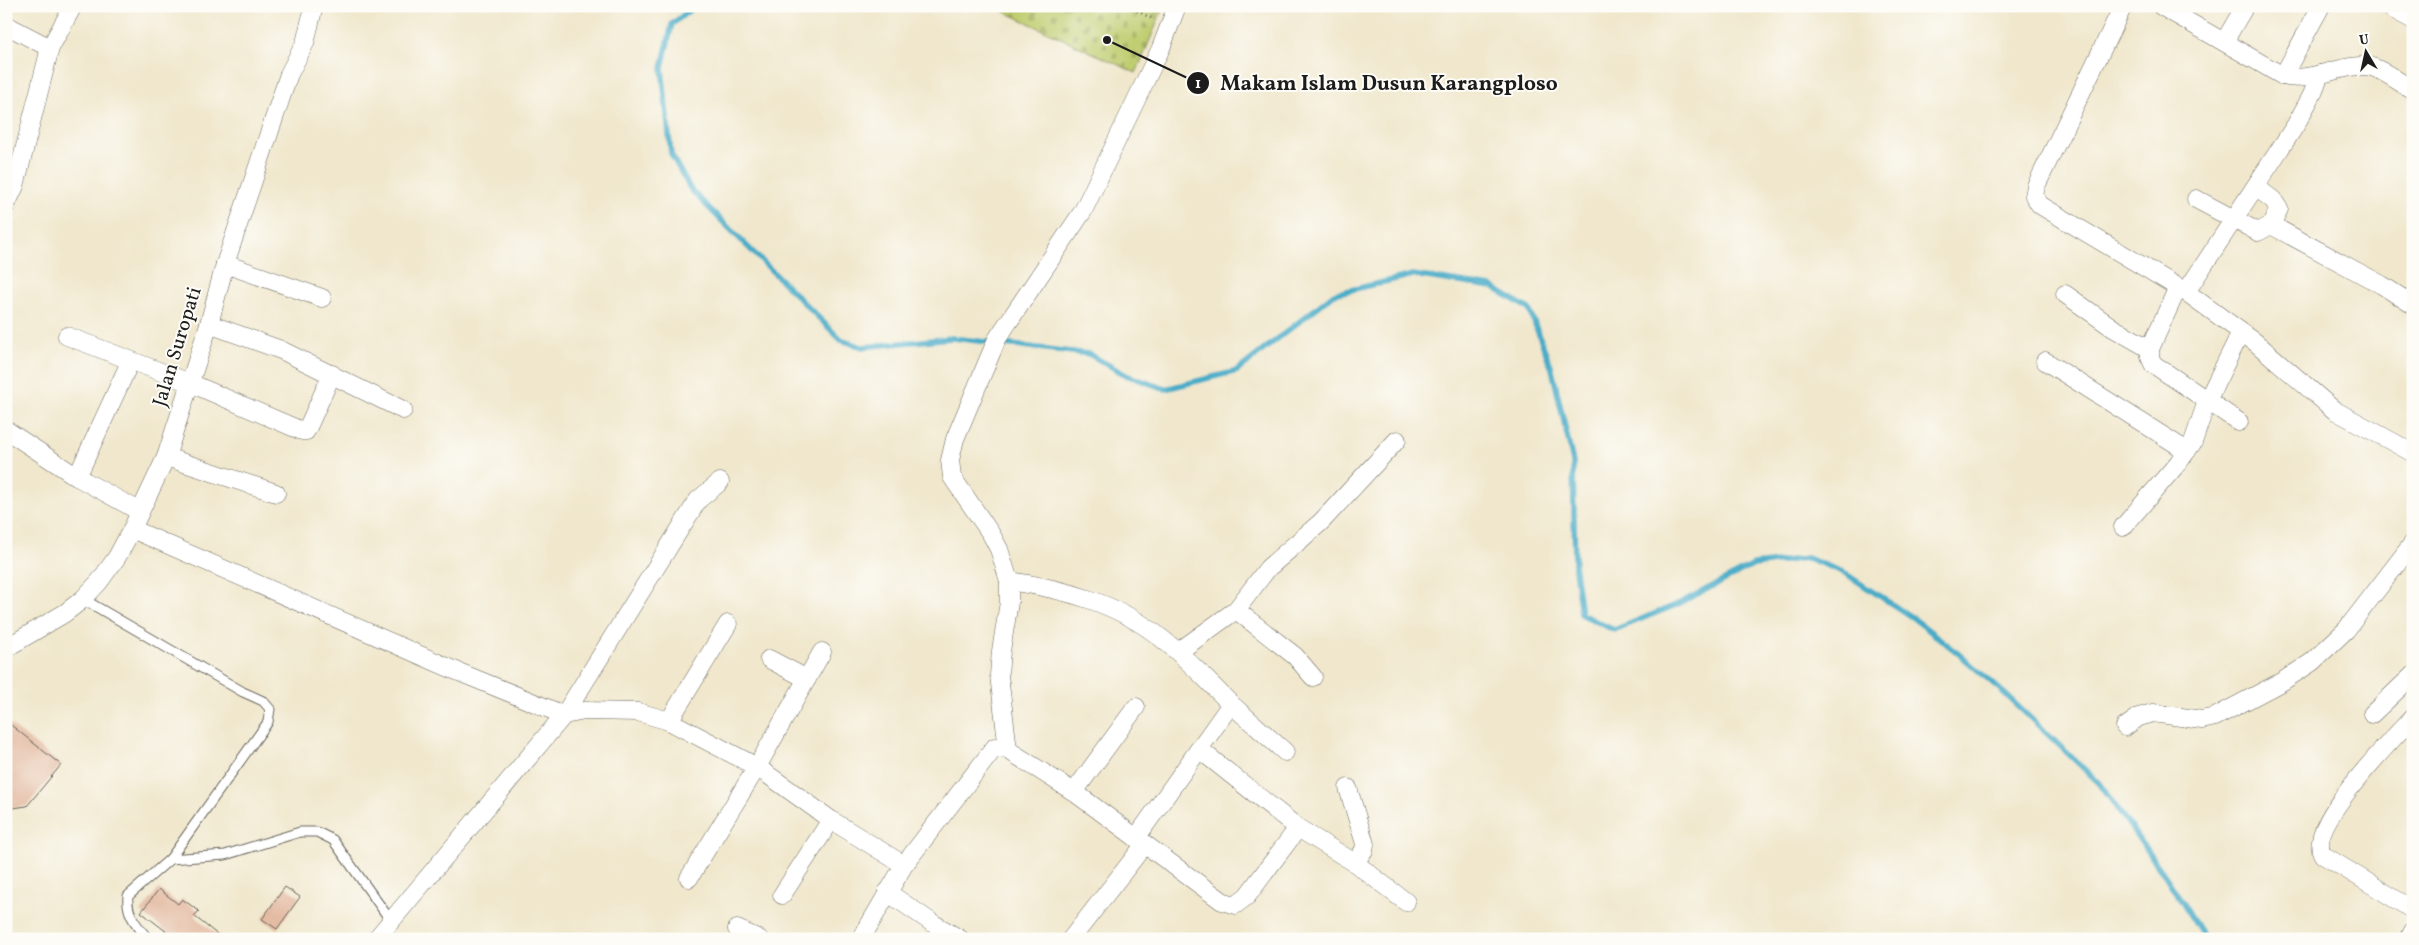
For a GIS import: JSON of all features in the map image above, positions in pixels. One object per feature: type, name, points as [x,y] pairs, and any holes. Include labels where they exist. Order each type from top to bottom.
[{"type":"street","points":[[6,205],[15,186],[50,48],[72,6]]},
{"type":"street","name":"Jalan Suropati","points":[[6,648],[65,613],[83,599],[99,582],[117,557],[132,530],[139,511],[166,456],[209,324],[225,264],[289,74],[305,44],[314,6]]},
{"type":"street","points":[[861,939],[904,865],[997,751],[1000,650],[1009,602],[1009,581],[992,534],[956,484],[951,470],[955,439],[997,339],[1083,211],[1177,6]]},
{"type":"street","points":[[2124,6],[2036,186],[2034,196],[2040,205],[2182,290],[2241,332],[2334,410],[2413,453]]},
{"type":"street","points":[[2224,42],[2245,6]]},
{"type":"street","points":[[2283,76],[2321,6]]},
{"type":"street","points":[[2387,6],[2413,20]]},
{"type":"street","points":[[2165,7],[2283,76],[2293,79],[2353,68],[2372,67],[2413,90]]},
{"type":"street","points":[[6,25],[50,48]]},
{"type":"street","points":[[2240,422],[2153,364],[2150,357],[2150,348],[2182,290],[2235,219],[2303,112],[2320,74]]},
{"type":"street","points":[[2196,199],[2258,232],[2271,226],[2279,209],[2277,204],[2256,186]]},
{"type":"street","points":[[2271,226],[2382,285],[2413,305]]},
{"type":"street","points":[[225,264],[322,298]]},
{"type":"street","points":[[2066,294],[2113,328],[2150,348]]},
{"type":"street","points":[[209,324],[281,350],[403,410]]},
{"type":"street","points":[[2123,527],[2193,442],[2207,401],[2241,332]]},
{"type":"street","points":[[67,336],[190,384],[302,431],[308,427],[332,374]]},
{"type":"street","points":[[2045,360],[2187,451]]},
{"type":"street","points":[[77,477],[130,362]]},
{"type":"street","points":[[6,430],[77,477],[139,511]]},
{"type":"street","points":[[1178,652],[1236,610],[1268,568],[1321,522],[1397,440]]},
{"type":"street","points":[[166,456],[276,493]]},
{"type":"street","points":[[376,939],[564,715],[698,500],[720,482]]},
{"type":"street","points":[[132,530],[454,670],[564,715],[585,711],[638,712],[669,721],[757,767],[832,820],[904,865]]},
{"type":"street","points":[[2125,727],[2139,717],[2153,714],[2202,720],[2215,717],[2305,667],[2346,630],[2413,543]]},
{"type":"street","points":[[1009,581],[1046,586],[1093,600],[1144,625],[1178,652],[1230,704],[1285,752]]},
{"type":"street","points":[[1236,610],[1295,656],[1313,677]]},
{"type":"street","points":[[669,721],[728,624]]},
{"type":"street","points":[[689,878],[757,767],[822,652]]},
{"type":"street","points":[[769,659],[806,679]]},
{"type":"street","points":[[2372,714],[2413,675]]},
{"type":"street","points":[[1071,939],[1141,841],[1230,704]]},
{"type":"street","points":[[1074,792],[1136,707]]},
{"type":"street","points":[[2413,717],[2339,801],[2319,841],[2320,850],[2323,855],[2413,910]]},
{"type":"street","points":[[1199,749],[1298,828],[1355,862],[1406,902]]},
{"type":"street","points":[[997,751],[1074,792],[1222,900],[1236,905],[1247,896],[1298,828]]},
{"type":"street","points":[[1348,788],[1365,844],[1364,850],[1355,862]]},
{"type":"street","points":[[782,894],[832,820]]},
{"type":"street","points":[[887,892],[960,939]]},
{"type":"street","points":[[737,929],[758,939]]},
{"type":"street","points":[[2409,939],[2413,931]]},
{"type":"lane","points":[[83,599],[243,692],[263,700],[270,709],[268,722],[170,859],[128,896],[127,907],[130,916],[148,939]]},
{"type":"lane","points":[[170,859],[224,855],[300,832],[317,832],[333,840],[391,921]]},
{"type":"path","points":[[1128,6],[1169,27]]},
{"type":"green space","points":[[992,6],[1164,6],[1136,73]]},
{"type":"building","points":[[6,721],[61,765],[27,806],[6,809]]},
{"type":"building","points":[[285,887],[300,897],[277,929],[262,919]]},
{"type":"building","points":[[159,889],[178,904],[182,899],[199,911],[194,916],[223,939],[176,939],[141,912]]},
{"type":"waterway","points":[[695,6],[672,24],[662,68],[671,154],[691,190],[841,340],[862,347],[952,338],[1089,354],[1126,375],[1165,389],[1237,371],[1334,294],[1413,275],[1492,287],[1529,309],[1552,369],[1573,462],[1575,569],[1581,614],[1614,630],[1676,605],[1754,565],[1807,558],[1843,572],[1913,618],[1953,649],[2004,693],[2099,783],[2166,877],[2205,939]]},
{"type":"place","name":"Makam Islam Dusun Karangploso","points":[[1107,40]]}]
